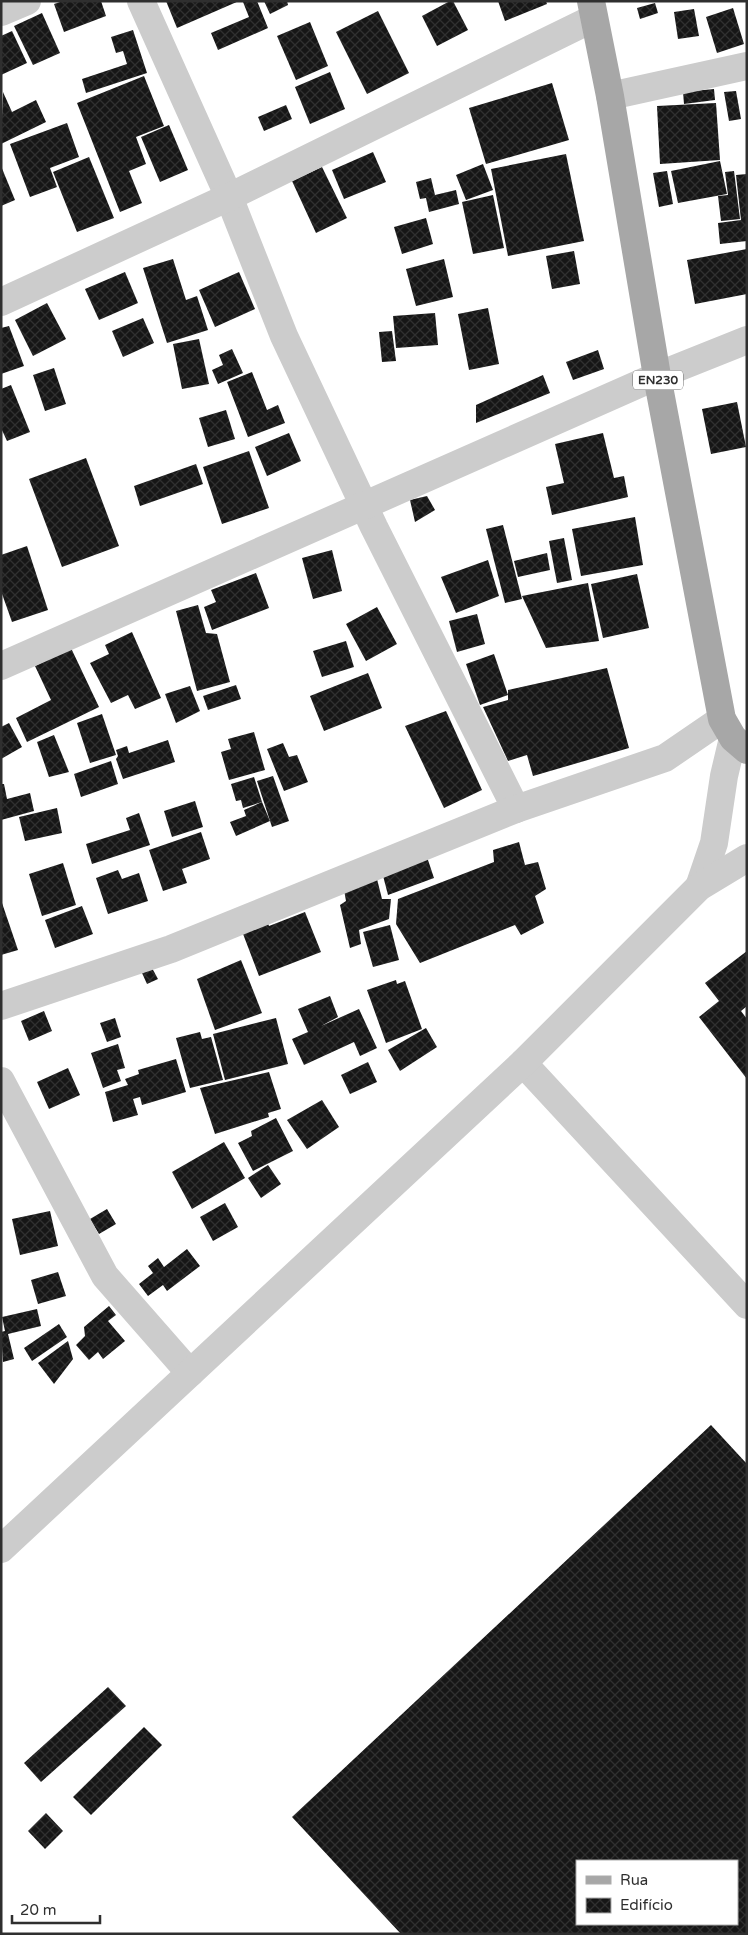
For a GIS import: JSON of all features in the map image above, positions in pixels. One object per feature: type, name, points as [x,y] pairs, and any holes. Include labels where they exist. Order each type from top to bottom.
[{"type":"main road","name":"EN230","points":[[592,10],[610,96],[657,376],[734,736]]},
{"type":"street","points":[[1,12],[27,1]]},
{"type":"street","points":[[141,1],[228,197],[284,336],[365,506],[516,809]]},
{"type":"street","points":[[1,302],[228,197],[592,10]]},
{"type":"street","points":[[610,96],[747,66]]},
{"type":"street","points":[[1,666],[657,376],[747,340]]},
{"type":"street","points":[[1,1006],[171,948],[516,809],[734,736]]},
{"type":"street","points":[[699,888],[714,843],[724,776],[734,736]]},
{"type":"street","points":[[1,1549],[522,1063],[699,888],[747,858]]},
{"type":"street","points":[[522,1063],[747,1305]]},
{"type":"street","points":[[1,1081],[105,1276],[190,1373]]},
{"type":"building","points":[[63,1],[101,1],[106,16],[64,32],[54,4]]},
{"type":"building","points":[[166,1],[239,1],[177,28]]},
{"type":"building","points":[[257,1],[268,28],[218,50],[211,33],[249,17],[243,2]]},
{"type":"building","points":[[264,1],[287,1],[288,5],[270,14]]},
{"type":"building","points":[[453,1],[468,30],[437,46],[422,16]]},
{"type":"building","points":[[498,1],[546,1],[547,4],[505,21]]},
{"type":"building","points":[[655,3],[658,13],[640,19],[637,8]]},
{"type":"building","points":[[733,8],[744,44],[717,53],[706,17]]},
{"type":"building","points":[[694,9],[699,36],[678,39],[674,12]]},
{"type":"building","points":[[378,11],[409,73],[367,94],[336,32]]},
{"type":"building","points":[[42,13],[60,53],[33,65],[14,26]]},
{"type":"building","points":[[310,22],[328,66],[296,80],[277,36]]},
{"type":"building","points":[[133,30],[147,73],[86,93],[82,79],[127,64],[123,51],[116,53],[111,37]]},
{"type":"building","points":[[12,31],[27,63],[1,75],[1,36]]},
{"type":"building","points":[[330,72],[345,109],[310,124],[295,87]]},
{"type":"building","points":[[144,76],[164,126],[136,137],[146,164],[129,171],[142,203],[120,212],[77,103]]},
{"type":"building","points":[[552,83],[569,140],[486,164],[469,108]]},
{"type":"building","points":[[714,89],[715,100],[684,104],[683,92]]},
{"type":"building","points":[[736,91],[741,119],[729,121],[724,92]]},
{"type":"building","points":[[3,92],[12,112],[36,100],[46,122],[1,144]]},
{"type":"building","points":[[716,103],[720,160],[660,164],[657,106]]},
{"type":"building","points":[[286,105],[292,119],[264,131],[258,117]]},
{"type":"building","points":[[67,123],[79,157],[50,168],[57,187],[30,197],[10,144]]},
{"type":"building","points":[[169,125],[188,170],[160,182],[141,137]]},
{"type":"building","points":[[373,152],[386,182],[344,199],[332,170]]},
{"type":"building","points":[[566,154],[584,241],[508,256],[491,169]]},
{"type":"building","points":[[89,157],[114,218],[77,232],[53,172]]},
{"type":"building","points":[[720,161],[727,194],[678,203],[671,171]]},
{"type":"building","points":[[483,164],[493,190],[466,200],[456,175]]},
{"type":"building","points":[[1,166],[15,200],[1,206]]},
{"type":"building","points":[[322,167],[347,218],[316,233],[292,181]]},
{"type":"building","points":[[667,171],[673,204],[659,207],[653,173]]},
{"type":"building","points":[[734,171],[740,219],[721,221],[718,196],[728,195],[725,172]]},
{"type":"building","points":[[747,174],[747,241],[720,244],[718,223],[741,220],[736,175]]},
{"type":"building","points":[[431,178],[435,195],[456,190],[459,204],[429,212],[426,198],[420,199],[416,182]]},
{"type":"building","points":[[493,195],[504,248],[473,254],[462,202]]},
{"type":"building","points":[[426,218],[433,244],[402,254],[394,227]]},
{"type":"building","points":[[747,249],[747,294],[695,304],[687,260]]},
{"type":"building","points":[[574,251],[580,284],[552,289],[546,256]]},
{"type":"building","points":[[173,259],[186,300],[197,296],[208,330],[167,343],[143,268]]},
{"type":"building","points":[[444,259],[453,297],[416,306],[406,269]]},
{"type":"building","points":[[125,272],[138,303],[99,320],[85,289]]},
{"type":"building","points":[[239,272],[255,309],[215,327],[199,290]]},
{"type":"building","points":[[47,303],[66,339],[33,356],[15,320]]},
{"type":"building","points":[[488,308],[499,364],[469,370],[458,314]]},
{"type":"building","points":[[435,313],[438,345],[396,348],[393,316]]},
{"type":"building","points":[[143,318],[154,343],[123,357],[112,331]]},
{"type":"building","points":[[9,326],[24,366],[1,374],[1,328]]},
{"type":"building","points":[[392,331],[396,361],[382,362],[379,332]]},
{"type":"building","points":[[199,339],[209,384],[182,389],[173,344]]},
{"type":"building","points":[[232,349],[243,373],[218,384],[212,370],[223,365],[219,355]]},
{"type":"building","points":[[598,350],[604,369],[573,380],[566,362]]},
{"type":"building","points":[[54,368],[66,404],[45,411],[33,375]]},
{"type":"building","points":[[252,372],[267,410],[278,405],[285,423],[248,437],[227,382]]},
{"type":"building","points":[[543,375],[550,393],[476,423],[476,405]]},
{"type":"building","points":[[11,385],[30,432],[7,441],[1,428],[1,389]]},
{"type":"building","points":[[737,402],[746,447],[711,454],[702,409]]},
{"type":"building","points":[[226,410],[235,439],[208,447],[199,418]]},
{"type":"building","points":[[289,433],[301,461],[267,476],[255,447]]},
{"type":"building","points":[[603,433],[614,478],[624,476],[628,497],[552,515],[546,487],[564,483],[555,444]]},
{"type":"building","points":[[249,451],[269,508],[222,524],[203,467]]},
{"type":"building","points":[[86,458],[119,546],[62,567],[29,479]]},
{"type":"building","points":[[196,464],[203,484],[140,506],[134,486]]},
{"type":"building","points":[[427,496],[435,510],[415,522],[410,500]]},
{"type":"building","points":[[635,517],[643,565],[581,576],[572,529]]},
{"type":"building","points":[[503,525],[522,599],[505,603],[486,529]]},
{"type":"building","points":[[564,538],[572,580],[557,583],[549,541]]},
{"type":"building","points":[[27,546],[48,610],[12,622],[1,591],[1,555]]},
{"type":"building","points":[[332,550],[342,591],[313,599],[302,558]]},
{"type":"building","points":[[547,553],[550,570],[518,577],[514,561]]},
{"type":"building","points":[[488,560],[499,596],[456,613],[441,577]]},
{"type":"building","points":[[256,573],[269,608],[212,630],[204,607],[216,602],[211,590]]},
{"type":"building","points":[[637,574],[649,628],[603,638],[591,584]]},
{"type":"building","points":[[588,583],[599,641],[546,648],[522,596]]},
{"type":"building","points":[[198,605],[206,633],[217,634],[230,682],[197,691],[176,611]]},
{"type":"building","points":[[377,607],[397,644],[366,661],[346,624]]},
{"type":"building","points":[[477,614],[485,644],[457,652],[449,621]]},
{"type":"building","points":[[132,632],[161,698],[135,709],[128,695],[111,703],[90,663],[109,654],[105,645]]},
{"type":"building","points":[[346,641],[354,667],[322,677],[313,651]]},
{"type":"building","points":[[71,648],[99,707],[27,742],[16,718],[51,700],[35,666]]},
{"type":"building","points":[[494,654],[508,695],[480,705],[466,664]]},
{"type":"building","points":[[607,668],[629,748],[533,776],[527,755],[508,761],[483,707],[508,700],[508,690]]},
{"type":"building","points":[[368,673],[382,708],[324,731],[310,696]]},
{"type":"building","points":[[236,685],[241,699],[208,710],[203,696]]},
{"type":"building","points":[[190,686],[200,711],[176,723],[165,694]]},
{"type":"building","points":[[446,711],[482,790],[444,808],[405,726]]},
{"type":"building","points":[[102,714],[116,755],[90,763],[77,723]]},
{"type":"building","points":[[9,723],[22,747],[1,759],[1,727]]},
{"type":"building","points":[[254,732],[265,770],[229,780],[221,752],[231,749],[228,739]]},
{"type":"building","points":[[54,735],[69,772],[49,777],[37,742]]},
{"type":"building","points":[[168,740],[175,762],[123,779],[116,759],[118,756],[116,750],[127,746],[129,753]]},
{"type":"building","points":[[283,743],[289,757],[297,755],[308,782],[284,791],[267,749]]},
{"type":"building","points":[[111,761],[118,784],[81,797],[74,774]]},
{"type":"building","points":[[273,776],[289,821],[272,827],[257,781]]},
{"type":"building","points":[[254,777],[262,802],[243,808],[241,800],[236,801],[231,784]]},
{"type":"building","points":[[1,784],[4,784],[7,799],[30,793],[34,811],[1,820]]},
{"type":"building","points":[[195,801],[203,827],[172,837],[164,811]]},
{"type":"building","points":[[262,802],[270,821],[236,836],[230,822],[246,816],[244,810]]},
{"type":"building","points":[[57,808],[62,833],[25,841],[19,817]]},
{"type":"building","points":[[139,813],[150,845],[92,864],[86,844],[130,830],[126,818]]},
{"type":"building","points":[[201,832],[210,859],[182,869],[187,883],[163,891],[149,850]]},
{"type":"building","points":[[519,842],[525,865],[538,862],[546,889],[535,896],[544,923],[521,935],[515,925],[420,963],[396,924],[398,899],[494,862],[493,850]]},
{"type":"building","points":[[425,851],[434,878],[388,895],[381,868]]},
{"type":"building","points":[[63,863],[76,905],[42,916],[29,874]]},
{"type":"building","points":[[118,870],[122,879],[139,873],[148,901],[108,914],[96,878]]},
{"type":"building","points":[[377,879],[382,899],[391,899],[389,919],[359,930],[361,944],[350,948],[340,905],[346,901],[344,890]]},
{"type":"building","points":[[1,900],[18,950],[1,955]]},
{"type":"building","points":[[82,906],[93,934],[55,948],[45,920]]},
{"type":"building","points":[[305,912],[321,952],[259,976],[240,926],[265,916],[269,926]]},
{"type":"building","points":[[390,925],[399,960],[373,967],[363,932]]},
{"type":"building","points":[[747,951],[747,1006],[741,1011],[747,1019],[747,1079],[699,1017],[719,1001],[705,983]]},
{"type":"building","points":[[241,960],[262,1013],[215,1030],[197,979]]},
{"type":"building","points":[[152,968],[158,979],[147,984],[142,973]]},
{"type":"building","points":[[396,980],[397,984],[405,981],[422,1029],[386,1043],[367,990]]},
{"type":"building","points":[[330,996],[338,1017],[321,1026],[359,1009],[377,1048],[360,1056],[354,1042],[304,1065],[292,1039],[308,1032],[298,1009]]},
{"type":"building","points":[[44,1011],[52,1031],[29,1041],[21,1021]]},
{"type":"building","points":[[115,1018],[121,1037],[107,1042],[100,1023]]},
{"type":"building","points":[[276,1018],[288,1064],[225,1080],[213,1034]]},
{"type":"building","points":[[426,1028],[437,1047],[400,1071],[388,1050]]},
{"type":"building","points":[[200,1032],[202,1039],[211,1037],[223,1080],[190,1088],[176,1038]]},
{"type":"building","points":[[118,1044],[125,1068],[117,1070],[121,1081],[103,1088],[91,1053]]},
{"type":"building","points":[[176,1059],[186,1092],[142,1105],[140,1097],[133,1099],[138,1115],[113,1122],[105,1092],[128,1085],[125,1079],[139,1074],[138,1070]]},
{"type":"building","points":[[368,1062],[377,1082],[350,1094],[341,1075]]},
{"type":"building","points":[[68,1068],[80,1095],[49,1109],[37,1082]]},
{"type":"building","points":[[269,1072],[281,1109],[268,1113],[269,1117],[215,1134],[200,1088]]},
{"type":"building","points":[[322,1100],[339,1127],[307,1149],[287,1120]]},
{"type":"building","points":[[276,1118],[293,1151],[253,1171],[238,1143],[252,1136],[251,1131]]},
{"type":"building","points":[[224,1142],[245,1178],[192,1209],[172,1172]]},
{"type":"building","points":[[268,1165],[281,1184],[261,1198],[248,1178]]},
{"type":"building","points":[[225,1203],[238,1227],[213,1241],[200,1217]]},
{"type":"building","points":[[107,1209],[116,1224],[99,1234],[90,1219]]},
{"type":"building","points":[[50,1211],[58,1246],[20,1255],[12,1219]]},
{"type":"building","points":[[187,1249],[200,1266],[167,1291],[163,1285],[148,1296],[139,1284],[153,1273],[148,1266],[158,1258],[164,1267]]},
{"type":"building","points":[[58,1272],[66,1296],[38,1304],[31,1280]]},
{"type":"building","points":[[109,1306],[116,1315],[108,1321],[125,1341],[103,1359],[98,1352],[89,1360],[76,1345],[85,1336],[84,1327]]},
{"type":"building","points":[[37,1309],[41,1326],[8,1334],[14,1359],[3,1362],[1,1332],[5,1331],[2,1317]]},
{"type":"building","points":[[59,1324],[67,1337],[32,1361],[24,1348]]},
{"type":"building","points":[[68,1341],[73,1359],[54,1384],[38,1363]]},
{"type":"building","points":[[711,1425],[747,1464],[747,1934],[401,1934],[292,1817]]},
{"type":"building","points":[[108,1687],[126,1706],[41,1782],[24,1763]]},
{"type":"building","points":[[144,1727],[162,1745],[91,1815],[73,1797]]},
{"type":"building","points":[[46,1813],[63,1831],[45,1849],[28,1831]]}]
